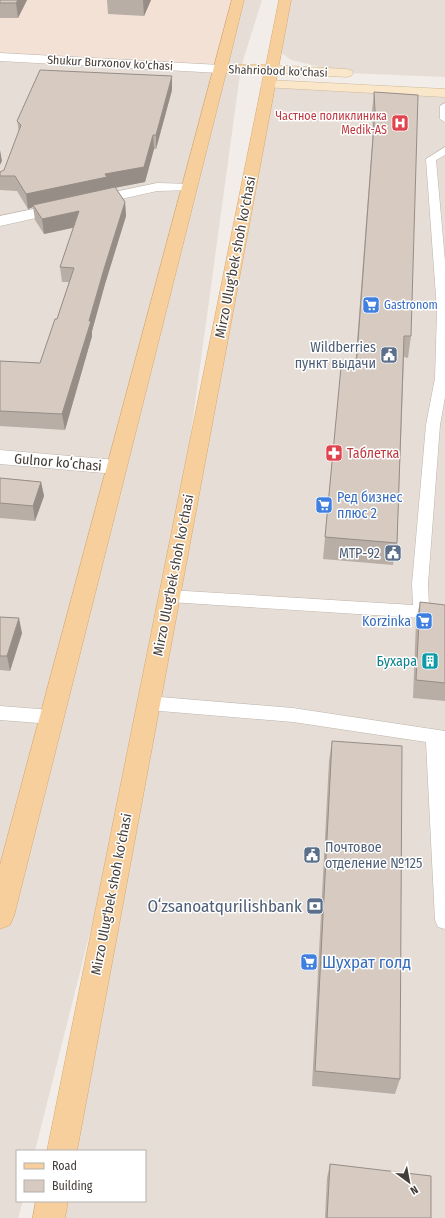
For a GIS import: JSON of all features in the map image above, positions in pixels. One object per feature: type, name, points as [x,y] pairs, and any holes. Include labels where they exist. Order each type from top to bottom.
[{"type":"main road","points":[[0,916],[238,0]]},
{"type":"main road","name":"Mirzo Ulug'bek shoh ko'chasi","points":[[62,1150],[284,0]]},
{"type":"main road","name":"Shahriobod ko'chasi","points":[[220,69],[270,77],[445,93]]},
{"type":"main road","name":"Shahriobod ko'chasi","points":[[270,77],[358,73]]},
{"type":"main road","points":[[49,1218],[52,1202]]},
{"type":"street","name":"Shukur Burxonov ko'chasi","points":[[0,57],[220,69]]},
{"type":"street","points":[[0,221],[157,187],[189,187]]},
{"type":"street","name":"Gulnor koʻchasi","points":[[0,457],[116,467]]},
{"type":"lane","points":[[445,106],[445,119]]},
{"type":"lane","points":[[422,612],[420,584],[433,425],[442,378],[444,310],[431,159],[445,150]]},
{"type":"lane","points":[[168,596],[422,612],[445,612]]},
{"type":"lane","points":[[148,703],[293,715],[440,738],[445,920]]},
{"type":"lane","points":[[0,713],[52,717]]},
{"type":"shaded area","points":[[0,0],[262,0],[241,67],[170,586],[268,84],[445,93],[445,1218],[49,1218],[52,1202],[146,1202],[146,1150],[62,1150],[145,713],[35,1150],[16,1150],[16,1202],[23,1202],[18,1218],[0,1218]]},
{"type":"shaded area","points":[[0,0],[238,0],[220,69],[0,57]]},
{"type":"shaded area","points":[[285,0],[445,0],[445,77],[346,73],[291,60],[275,48]]},
{"type":"building","points":[[0,0],[18,0],[16,3],[0,3]]},
{"type":"building","points":[[40,70],[172,76],[156,135],[153,135],[144,167],[105,174],[107,177],[26,194],[15,176],[0,176],[0,172],[4,170],[21,125],[17,121]]},
{"type":"building","points":[[374,92],[418,95],[411,336],[404,336],[397,543],[325,537],[341,367],[356,368],[375,111]]},
{"type":"building","points":[[115,187],[125,202],[89,321],[91,321],[62,414],[0,411],[0,361],[40,363],[74,268],[60,267],[79,211],[42,219],[33,205]]},
{"type":"building","points":[[0,478],[41,482],[33,506],[0,503]]},
{"type":"building","name":"Бухара","points":[[420,602],[445,605],[445,683],[416,680]]},
{"type":"building","points":[[0,617],[19,618],[7,656],[0,656]]},
{"type":"building","points":[[332,741],[402,746],[400,1079],[315,1071]]},
{"type":"building","points":[[330,1164],[431,1176],[431,1218],[327,1218]]},
{"type":"place","name":"Частное поликлиника Medik-AS","points":[[400,123]]},
{"type":"place","name":"Gastronom","points":[[371,305]]},
{"type":"place","name":"Wildberries пункт выдачи","points":[[389,355]]},
{"type":"place","name":"Таблетка","points":[[334,453]]},
{"type":"place","name":"Ред бизнес плюс 2","points":[[324,505]]},
{"type":"place","name":"MTP-92","points":[[393,553]]},
{"type":"place","name":"Korzinka","points":[[424,621]]},
{"type":"place","name":"Бухара","points":[[430,661]]},
{"type":"place","name":"Почтовое отделение №125","points":[[312,855]]},
{"type":"place","name":"Oʻzsanoatqurilishbank","points":[[315,906]]},
{"type":"place","name":"Шухрат голд","points":[[309,962]]}]
